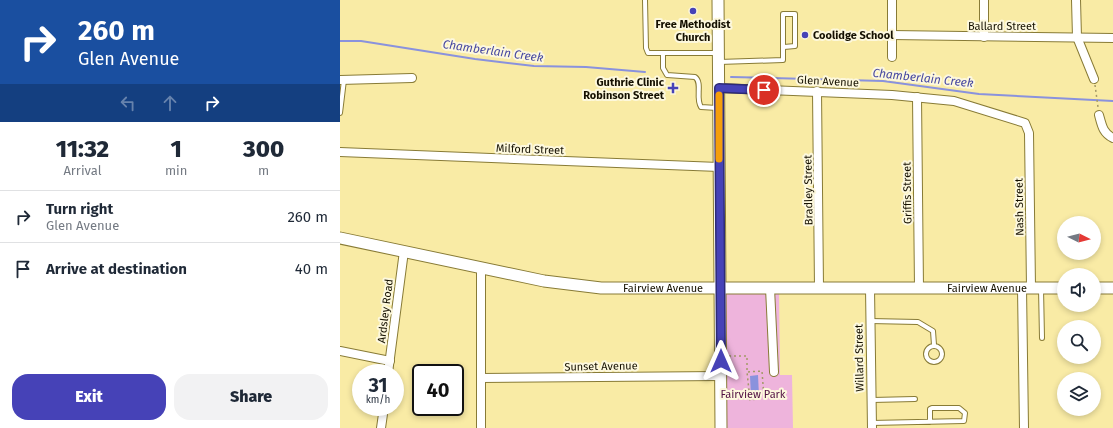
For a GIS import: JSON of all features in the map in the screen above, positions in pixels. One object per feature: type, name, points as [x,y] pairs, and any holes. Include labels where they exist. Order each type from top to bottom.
[{"type":"street","points":[[718,0],[721,428]]},
{"type":"street","points":[[892,0],[892,57]]},
{"type":"street","points":[[984,0],[984,37]]},
{"type":"street","points":[[1076,0],[1077,37],[1094,79]]},
{"type":"street","name":"Ballard Street","points":[[892,35],[1113,38]]},
{"type":"street","points":[[342,80],[412,78]]},
{"type":"street","name":"Glen Avenue","points":[[719,88],[817,91],[917,97],[954,101],[1021,121],[1027,127]]},
{"type":"street","name":"Bradley Street","points":[[817,91],[819,288]]},
{"type":"street","name":"Griffis Street","points":[[917,97],[919,288]]},
{"type":"street","points":[[1100,115],[1103,130],[1106,134],[1113,138]]},
{"type":"street","name":"Nash Street","points":[[1024,428],[1031,288],[1029,133],[1027,127]]},
{"type":"street","name":"Milford Street","points":[[340,152],[719,167]]},
{"type":"street","name":"Fairview Avenue","points":[[340,238],[579,286],[720,288],[1057,288]]},
{"type":"street","name":"Ardsley Road","points":[[390,364],[404,251]]},
{"type":"street","points":[[481,267],[481,428]]},
{"type":"street","points":[[770,288],[774,372]]},
{"type":"street","name":"Willard Street","points":[[870,288],[871,426]]},
{"type":"street","points":[[1101,288],[1113,288]]},
{"type":"street","points":[[340,351],[390,361]]},
{"type":"street","name":"Sunset Avenue","points":[[481,378],[721,376]]},
{"type":"street","points":[[381,428],[383,416]]},
{"type":"lane","points":[[645,0],[646,48],[648,53],[783,60],[783,14],[795,14],[795,46],[784,47]]},
{"type":"lane","points":[[662,54],[662,68],[667,75],[695,77],[698,82],[698,100],[701,107],[719,108]]},
{"type":"lane","points":[[340,113],[342,80]]},
{"type":"lane","points":[[1031,288],[1042,338]]},
{"type":"lane","points":[[870,321],[918,322],[933,331],[934,346]]},
{"type":"lane","points":[[934,346],[940,348],[942,352],[941,358],[934,362],[929,360],[926,353],[930,347],[934,346]]},
{"type":"lane","points":[[871,400],[915,399]]},
{"type":"lane","points":[[871,426],[964,421],[965,413],[959,408],[932,408],[930,409],[930,422]]},
{"type":"path","points":[[1094,79],[1100,115]]},
{"type":"path","points":[[729,356],[747,356],[747,372],[750,400],[764,398],[762,371],[747,372]]},
{"type":"green space","name":"Fairview Park","points":[[720,288],[779,288],[780,375],[792,375],[793,428],[721,428]]},
{"type":"water","points":[[758,375],[759,396],[751,397],[750,376]]},
{"type":"waterway","name":"Chamberlain Creek","points":[[340,41],[361,41],[475,59],[534,66],[586,67],[645,72]]},
{"type":"waterway","name":"Chamberlain Creek","points":[[731,77],[883,81],[979,94],[1113,101]]},
{"type":"slow traffic","points":[[719,95],[719,159]]},
{"type":"place","name":"Free Methodist Church","points":[[693,11]]},
{"type":"place","name":"Coolidge School","points":[[805,35]]},
{"type":"place","name":"Guthrie Clinic Robinson Street","points":[[673,88]]},
{"type":"route","points":[[721,361],[719,88],[764,90]]}]
